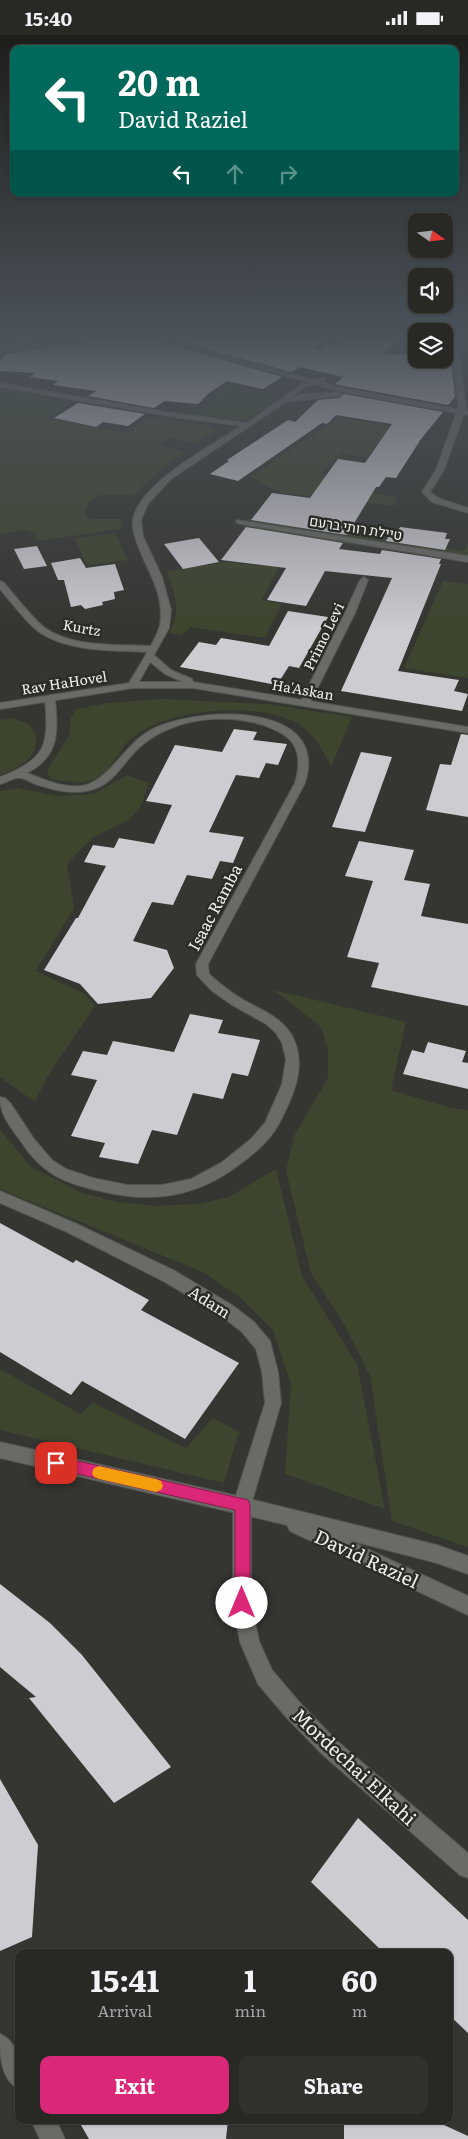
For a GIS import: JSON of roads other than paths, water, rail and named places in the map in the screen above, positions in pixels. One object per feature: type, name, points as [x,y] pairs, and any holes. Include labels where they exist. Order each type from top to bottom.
[{"type":"street","points":[[133,685],[164,628],[166,610],[158,577],[139,536],[137,520],[140,512],[144,503],[168,477],[234,434]]},
{"type":"street","points":[[454,434],[440,470],[426,492],[435,500],[468,511]]},
{"type":"street","name":"טיילת רותי ברעם","points":[[240,523],[468,559]]},
{"type":"street","name":"Primo Levi","points":[[305,703],[350,613],[364,580]]},
{"type":"street","name":"Kurtz","points":[[1,587],[41,629],[60,639],[80,644],[150,653]]},
{"type":"street","points":[[150,653],[158,666],[180,678],[217,688]]},
{"type":"street","name":"Ha'Askan","points":[[133,685],[166,684],[217,688],[468,730]]},
{"type":"street","name":"Rav HaHovel","points":[[0,706],[133,685]]},
{"type":"street","points":[[0,781],[20,774],[36,764],[47,752],[51,743],[52,719],[50,699]]},
{"type":"street","name":"Isaac Ramba","points":[[0,1102],[36,1151],[59,1172],[92,1185],[112,1189],[174,1188],[195,1183],[214,1173],[232,1163],[254,1145],[268,1131],[287,1093],[293,1073],[292,1053],[285,1035],[274,1022],[230,998],[212,985],[203,975],[202,964],[300,783],[305,770],[306,760],[303,750],[297,741],[289,733],[277,727],[248,719],[225,717],[190,719],[144,737],[135,745],[112,774],[101,782],[89,787],[58,788],[20,774]]},
{"type":"street","name":"Adam","points":[[0,1197],[72,1228],[168,1276],[226,1310],[248,1327],[264,1347],[270,1372],[273,1403],[242,1505]]},
{"type":"street","name":"David Raziel","points":[[0,1450],[242,1505],[437,1554],[468,1565]]},
{"type":"street","name":"Mordechai Elkahi","points":[[242,1505],[242,1603],[250,1642],[265,1677],[294,1711],[329,1747],[468,1867]]},
{"type":"street","name":"David Raziel","points":[[266,1511],[468,1606]]},
{"type":"street","points":[[0,2046],[15,2070]]},
{"type":"street","points":[[45,2124],[53,2139]]}]
